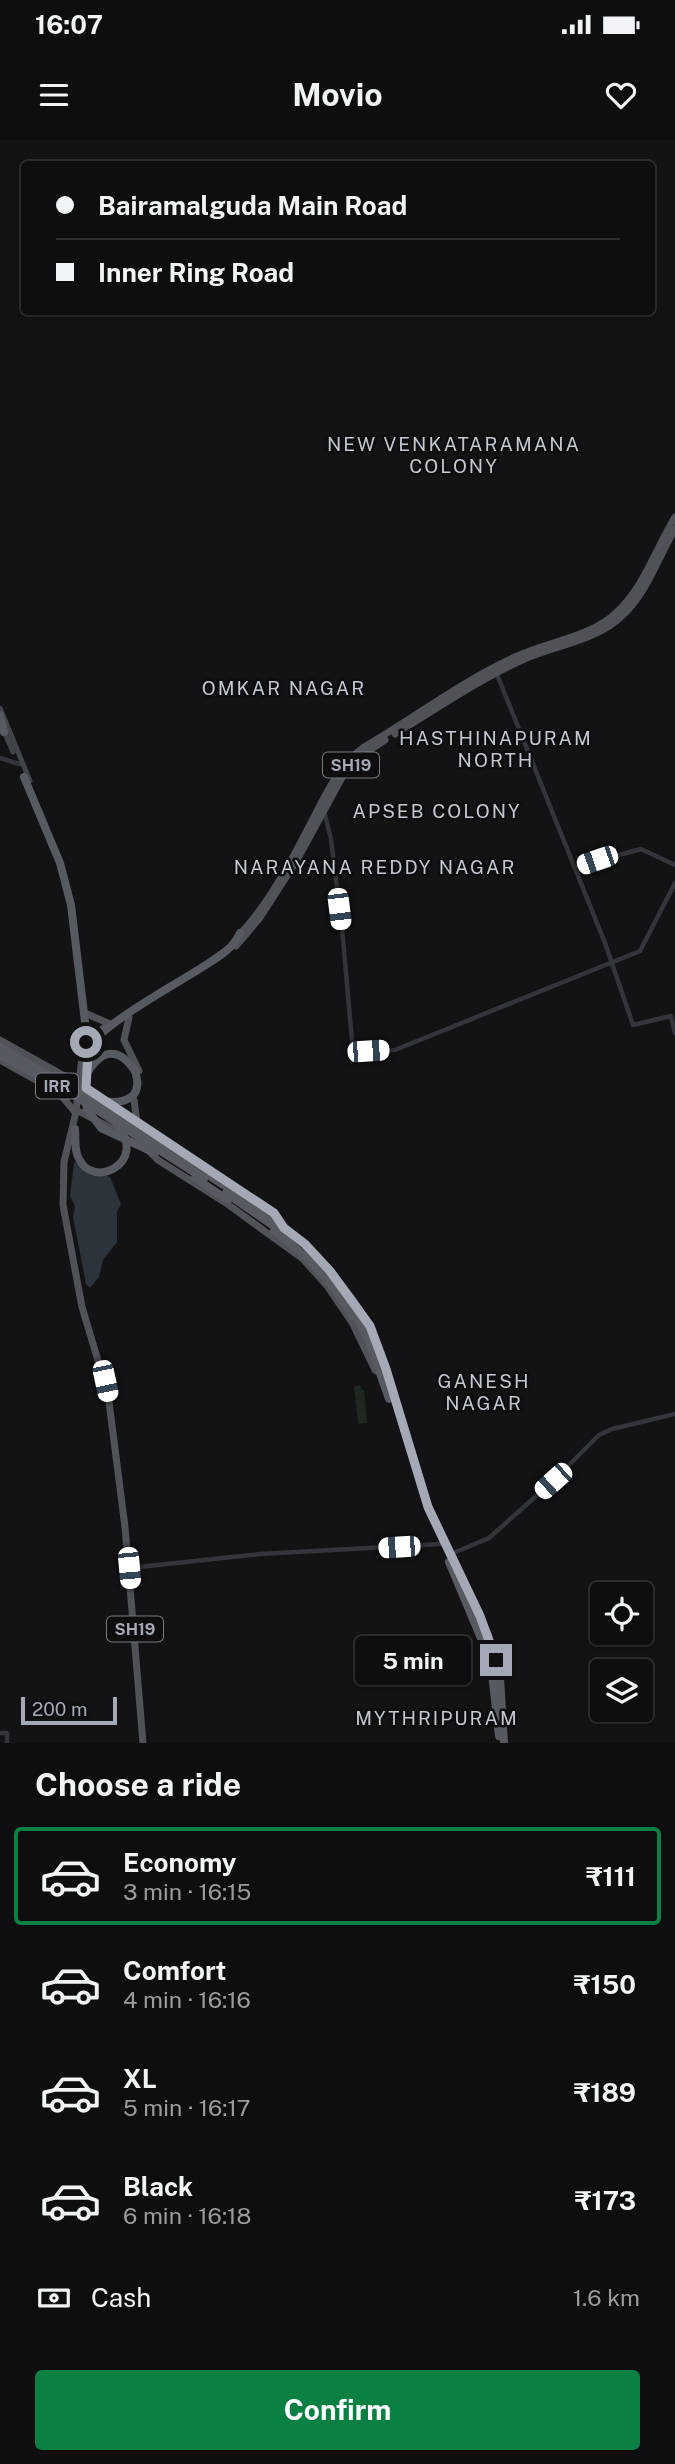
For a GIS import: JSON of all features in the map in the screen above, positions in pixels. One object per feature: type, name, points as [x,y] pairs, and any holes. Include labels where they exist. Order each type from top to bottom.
[{"type":"highway","points":[[0,715],[4,732]]},
{"type":"highway","points":[[24,777],[67,885],[88,1045],[85,1101],[90,1116],[101,1128],[153,1151],[176,1165],[282,1237],[314,1265],[337,1292],[362,1334]]},
{"type":"highway","points":[[88,1045],[104,1030],[223,953],[234,944],[240,933]]},
{"type":"highway","name":"IRR","points":[[0,1047],[84,1090],[266,1217]]},
{"type":"highway","points":[[83,1073],[97,1058],[113,1054],[128,1062],[134,1068],[137,1078],[136,1089],[130,1098],[114,1103],[84,1090]]},
{"type":"highway","name":"IRR","points":[[0,1055],[113,1120],[266,1217]]},
{"type":"highway","points":[[75,1132],[76,1150],[82,1164],[95,1171],[111,1171],[123,1161],[127,1147],[126,1138],[113,1120]]},
{"type":"highway","points":[[266,1217],[281,1233],[305,1250],[333,1281],[356,1314],[428,1507],[486,1630],[500,1678],[504,1743]]},
{"type":"highway","points":[[281,1233],[305,1244],[330,1271],[370,1326],[386,1369],[427,1517],[488,1655],[498,1743]]},
{"type":"main road","name":"SH19","points":[[141,1743],[129,1568],[108,1394],[78,1276],[67,1214],[66,1146],[84,1090],[83,1073],[88,1045],[110,1024],[218,953],[240,933],[293,858],[333,780],[347,760],[364,747],[532,650],[595,628],[615,615],[631,597],[675,517]]},
{"type":"main road","name":"SH19","points":[[88,1045],[227,954],[242,939],[259,919],[298,860],[337,783],[356,759],[495,671],[598,633],[619,619],[642,591],[675,529]]},
{"type":"main road","points":[[0,708],[69,884],[88,1045]]},
{"type":"main road","points":[[0,722],[56,861],[74,923],[88,1045]]},
{"type":"main road","points":[[85,1013],[110,1024]]},
{"type":"main road","points":[[129,1017],[124,1041],[141,1080],[134,1100],[137,1123]]},
{"type":"main road","name":"IRR","points":[[0,1040],[84,1090]]},
{"type":"main road","points":[[0,1060],[58,1092],[78,1112],[148,1150],[159,1160],[281,1233]]},
{"type":"main road","points":[[58,1092],[64,1089],[66,1077],[83,1073]]},
{"type":"main road","points":[[84,1090],[274,1213],[281,1233]]},
{"type":"main road","points":[[98,1121],[134,1100]]},
{"type":"main road","name":"SH19","points":[[65,1175],[78,1112]]},
{"type":"main road","points":[[148,1150],[158,1136]]},
{"type":"main road","name":"SH19","points":[[116,1457],[141,1743]]},
{"type":"street","points":[[495,671],[575,867],[633,1025],[671,1016],[675,1033]]},
{"type":"street","points":[[0,758],[19,764]]},
{"type":"street","points":[[324,810],[331,839],[342,928],[353,1052],[395,1050],[640,951],[675,883]]},
{"type":"street","points":[[575,867],[625,851],[641,849],[675,865]]},
{"type":"street","points":[[450,1555],[489,1538],[553,1481],[599,1435],[612,1429],[675,1413]]},
{"type":"street","points":[[129,1568],[260,1554],[441,1545]]},
{"type":"street","points":[[0,1733],[7,1732],[7,1743]]},
{"type":"shaded area","points":[[77,1161],[110,1177],[121,1204],[117,1212],[117,1242],[103,1260],[99,1277],[90,1288],[86,1284],[73,1217],[75,1206],[70,1196],[74,1163]]},
{"type":"shaded area","points":[[360,1385],[361,1390],[364,1390],[367,1423],[358,1424],[354,1387]]},
{"type":"district","name":"NEW VENKATARAMANA COLONY","points":[[454,455]]},
{"type":"district","name":"OMKAR NAGAR","points":[[284,688]]},
{"type":"district","name":"HASTHINAPURAM NORTH","points":[[496,749]]},
{"type":"district","name":"APSEB COLONY","points":[[437,811]]},
{"type":"district","name":"NARAYANA REDDY NAGAR","points":[[375,867]]},
{"type":"district","name":"GANESH NAGAR","points":[[484,1392]]},
{"type":"district","name":"MYTHRIPURAM","points":[[437,1718]]},
{"type":"route","points":[[86,1042],[88,1039],[91,1044],[86,1088],[274,1213],[284,1228],[305,1244],[330,1271],[370,1326],[386,1369],[428,1507],[480,1616],[496,1660]]}]
